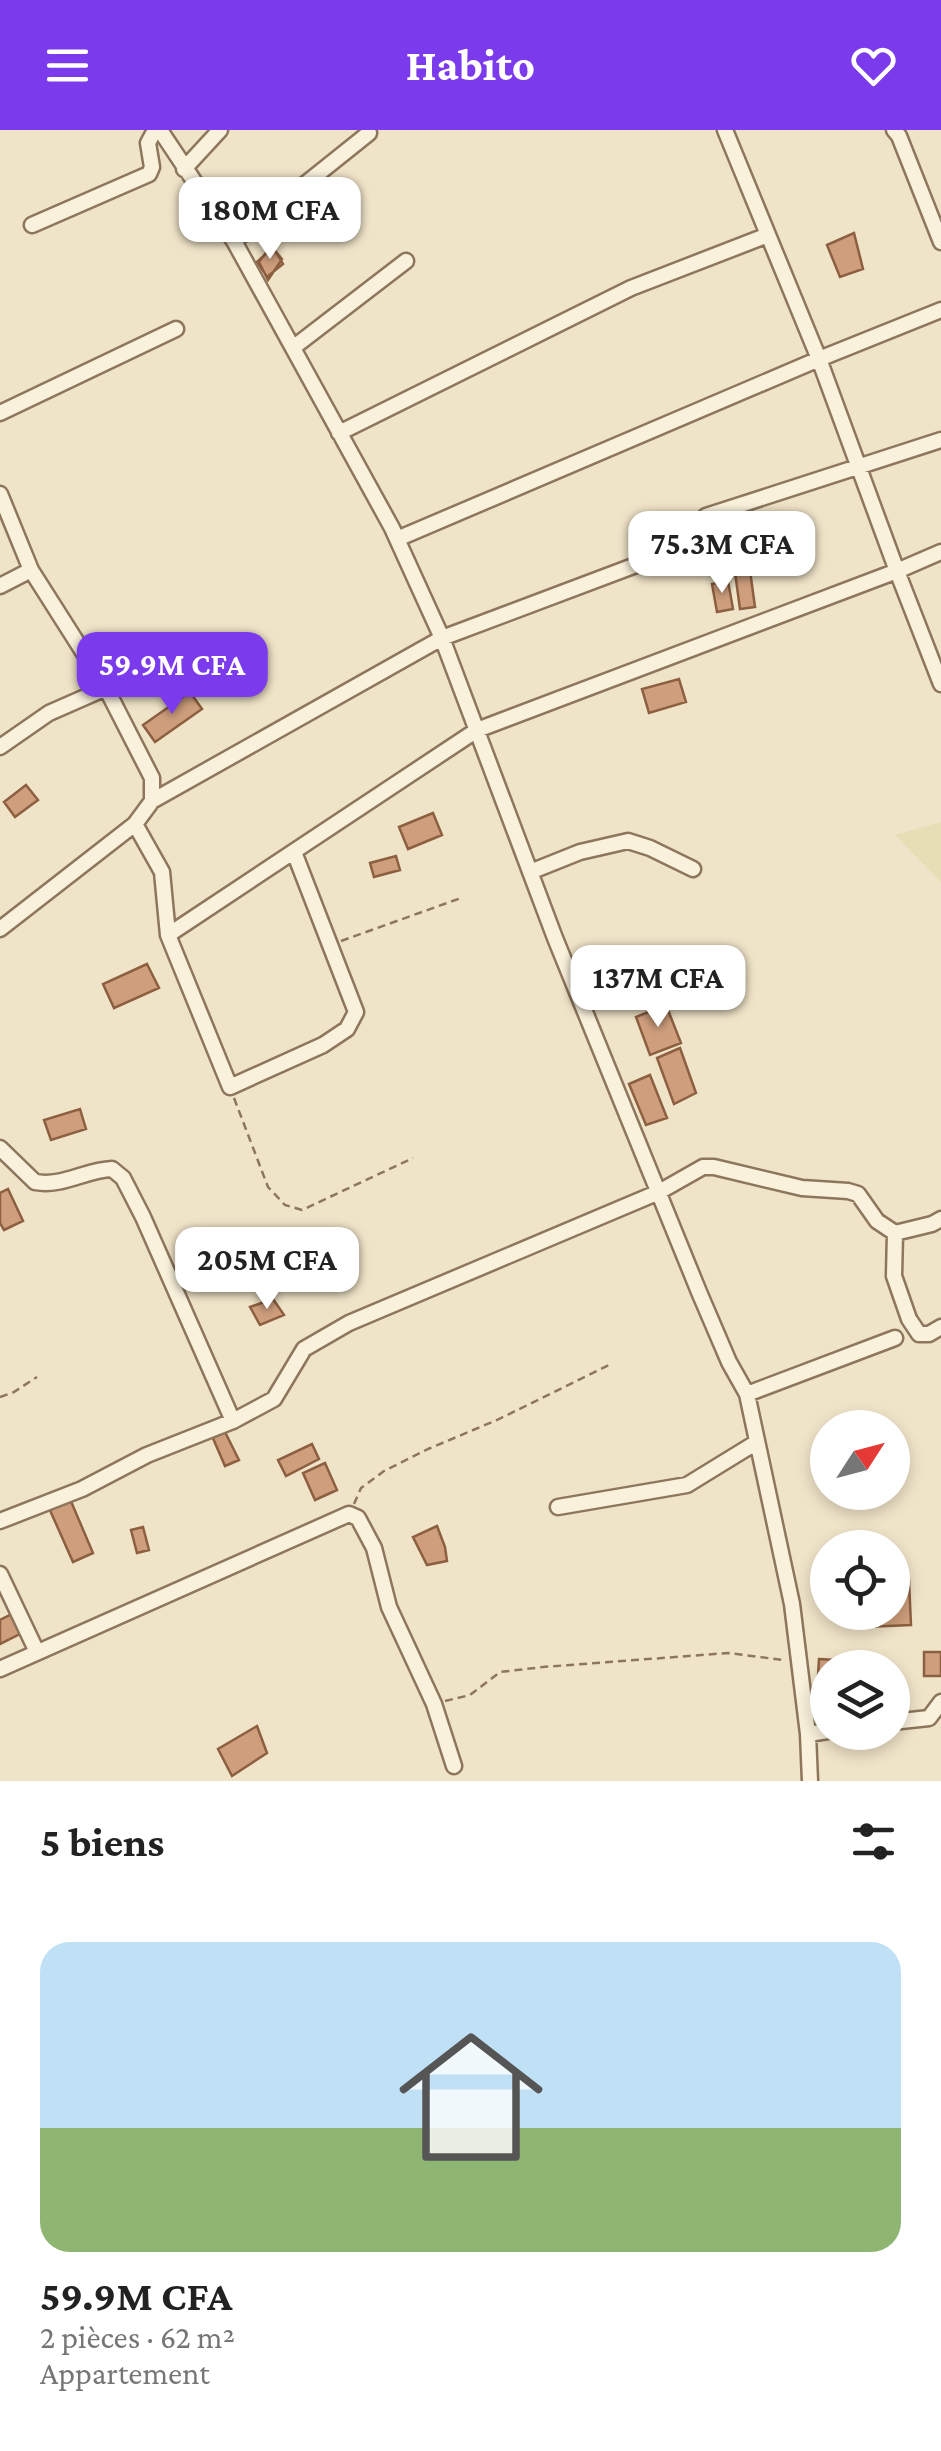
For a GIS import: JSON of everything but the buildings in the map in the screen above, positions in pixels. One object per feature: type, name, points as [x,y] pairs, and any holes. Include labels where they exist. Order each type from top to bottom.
[{"type":"street","points":[[32,224],[148,174],[152,167],[148,143],[158,130],[234,241],[397,540],[442,638],[555,938],[722,1345],[746,1394],[792,1604],[810,1781]]},
{"type":"street","points":[[184,169],[220,130]]},
{"type":"street","points":[[726,130],[819,359],[941,684]]},
{"type":"street","points":[[894,130],[941,242]]},
{"type":"street","points":[[234,241],[370,133]]},
{"type":"street","points":[[339,434],[631,288],[768,236]]},
{"type":"street","points":[[294,347],[406,262]]},
{"type":"street","points":[[397,540],[941,310]]},
{"type":"street","points":[[0,414],[176,329]]},
{"type":"street","points":[[0,929],[135,824],[152,801],[442,638],[644,562],[680,542],[706,516],[941,440]]},
{"type":"street","points":[[0,494],[31,570],[106,688],[152,778],[152,801]]},
{"type":"street","points":[[168,935],[477,730],[941,552]]},
{"type":"street","points":[[0,586],[31,570]]},
{"type":"street","points":[[0,747],[50,714],[106,688]]},
{"type":"street","points":[[135,824],[162,872],[168,935],[230,1088],[323,1045],[347,1029],[356,1012],[294,852]]},
{"type":"street","points":[[530,872],[580,852],[628,841],[692,869]]},
{"type":"street","points":[[0,1148],[35,1182],[42,1184],[112,1168],[123,1178],[234,1421]]},
{"type":"street","points":[[0,1521],[82,1489],[274,1399],[304,1349],[349,1323],[660,1192],[703,1167],[714,1166],[802,1188],[858,1194],[877,1221],[895,1233],[941,1219]]},
{"type":"street","points":[[895,1233],[894,1276],[909,1319],[919,1334],[929,1334],[941,1327]]},
{"type":"street","points":[[746,1394],[896,1338]]},
{"type":"street","points":[[558,1507],[687,1485],[757,1442]]},
{"type":"street","points":[[0,1670],[349,1514],[358,1518],[374,1548],[389,1607],[434,1704],[454,1766]]},
{"type":"street","points":[[0,1574],[37,1652]]},
{"type":"street","points":[[910,1720],[935,1717],[941,1702]]},
{"type":"path","points":[[330,945],[461,898]]},
{"type":"path","points":[[230,1088],[268,1187],[285,1206],[302,1210],[414,1158]]},
{"type":"path","points":[[349,1514],[361,1488],[384,1471],[609,1364]]},
{"type":"path","points":[[0,1397],[37,1377]]},
{"type":"path","points":[[434,1704],[470,1695],[500,1672],[543,1667],[728,1653],[800,1662]]},
{"type":"shaded area","points":[[941,822],[941,882],[895,835]]}]
